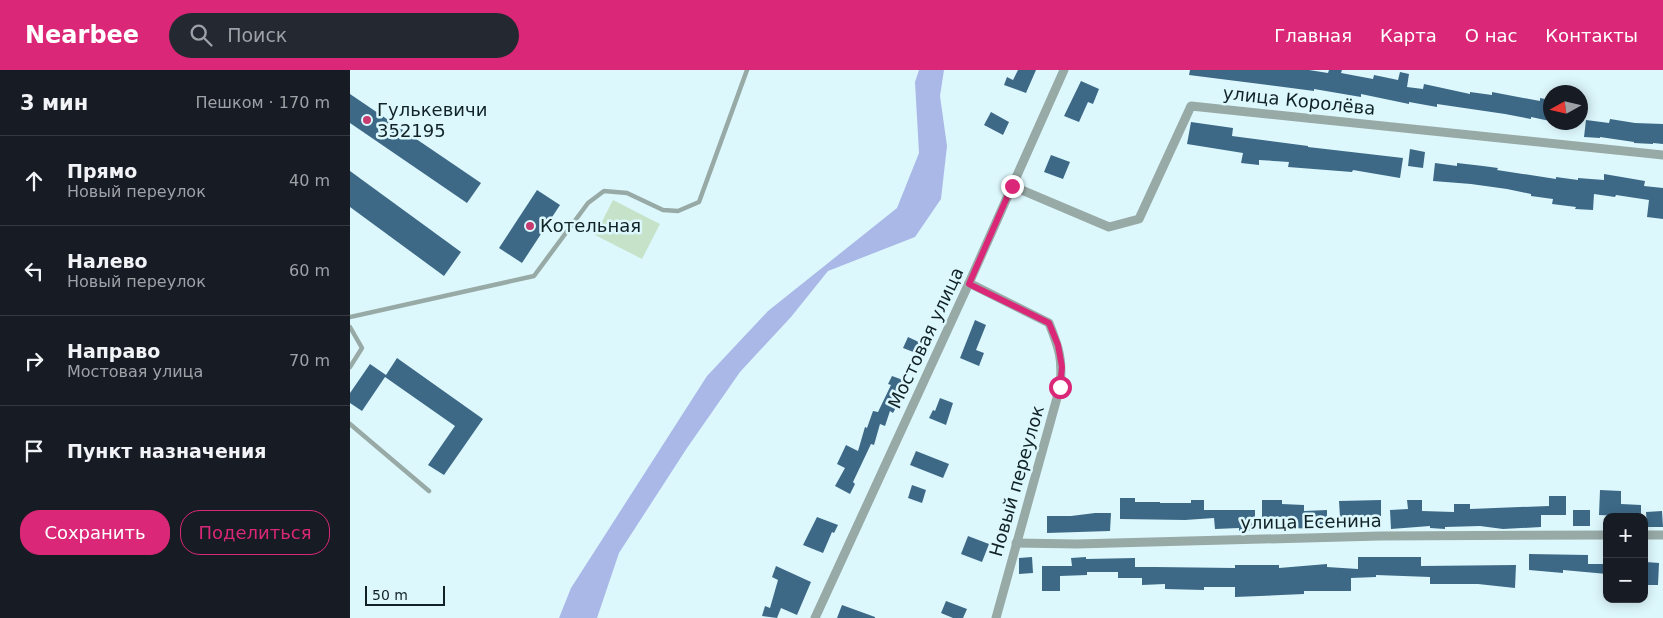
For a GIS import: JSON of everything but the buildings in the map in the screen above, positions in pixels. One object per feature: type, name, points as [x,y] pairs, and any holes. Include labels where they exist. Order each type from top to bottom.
[{"type":"street","name":"Мостовая улица","points":[[815,618],[969,284],[1064,70]]},
{"type":"street","name":"улица Королёва","points":[[1012,186],[1109,227],[1138,219],[1191,106],[1663,155]]},
{"type":"street","name":"Новый переулок","points":[[969,284],[1049,323],[1058,345],[1062,367],[1060,387],[996,618]]},
{"type":"street","name":"улица Есенина","points":[[1016,544],[1380,536],[1603,535]]},
{"type":"street","points":[[1648,535],[1663,535]]},
{"type":"lane","points":[[350,317],[534,276],[588,203],[604,191],[626,193],[663,210],[678,211],[699,202],[747,70]]},
{"type":"lane","points":[[350,327],[362,348],[350,367]]},
{"type":"lane","points":[[350,424],[429,491]]},
{"type":"green space","points":[[613,200],[660,224],[642,259],[595,235]]},
{"type":"water","points":[[919,70],[944,70],[940,96],[947,146],[941,199],[915,237],[828,271],[791,317],[740,372],[687,448],[619,553],[597,618],[559,618],[571,588],[707,376],[768,311],[897,208],[919,153],[915,82]]},
{"type":"place","name":"Гулькевичи 352195","points":[[367,120]]},
{"type":"place","name":"Котельная","points":[[530,226]]},
{"type":"route","points":[[1012,186],[969,284],[1049,323],[1058,345],[1062,367],[1060,387]]}]
